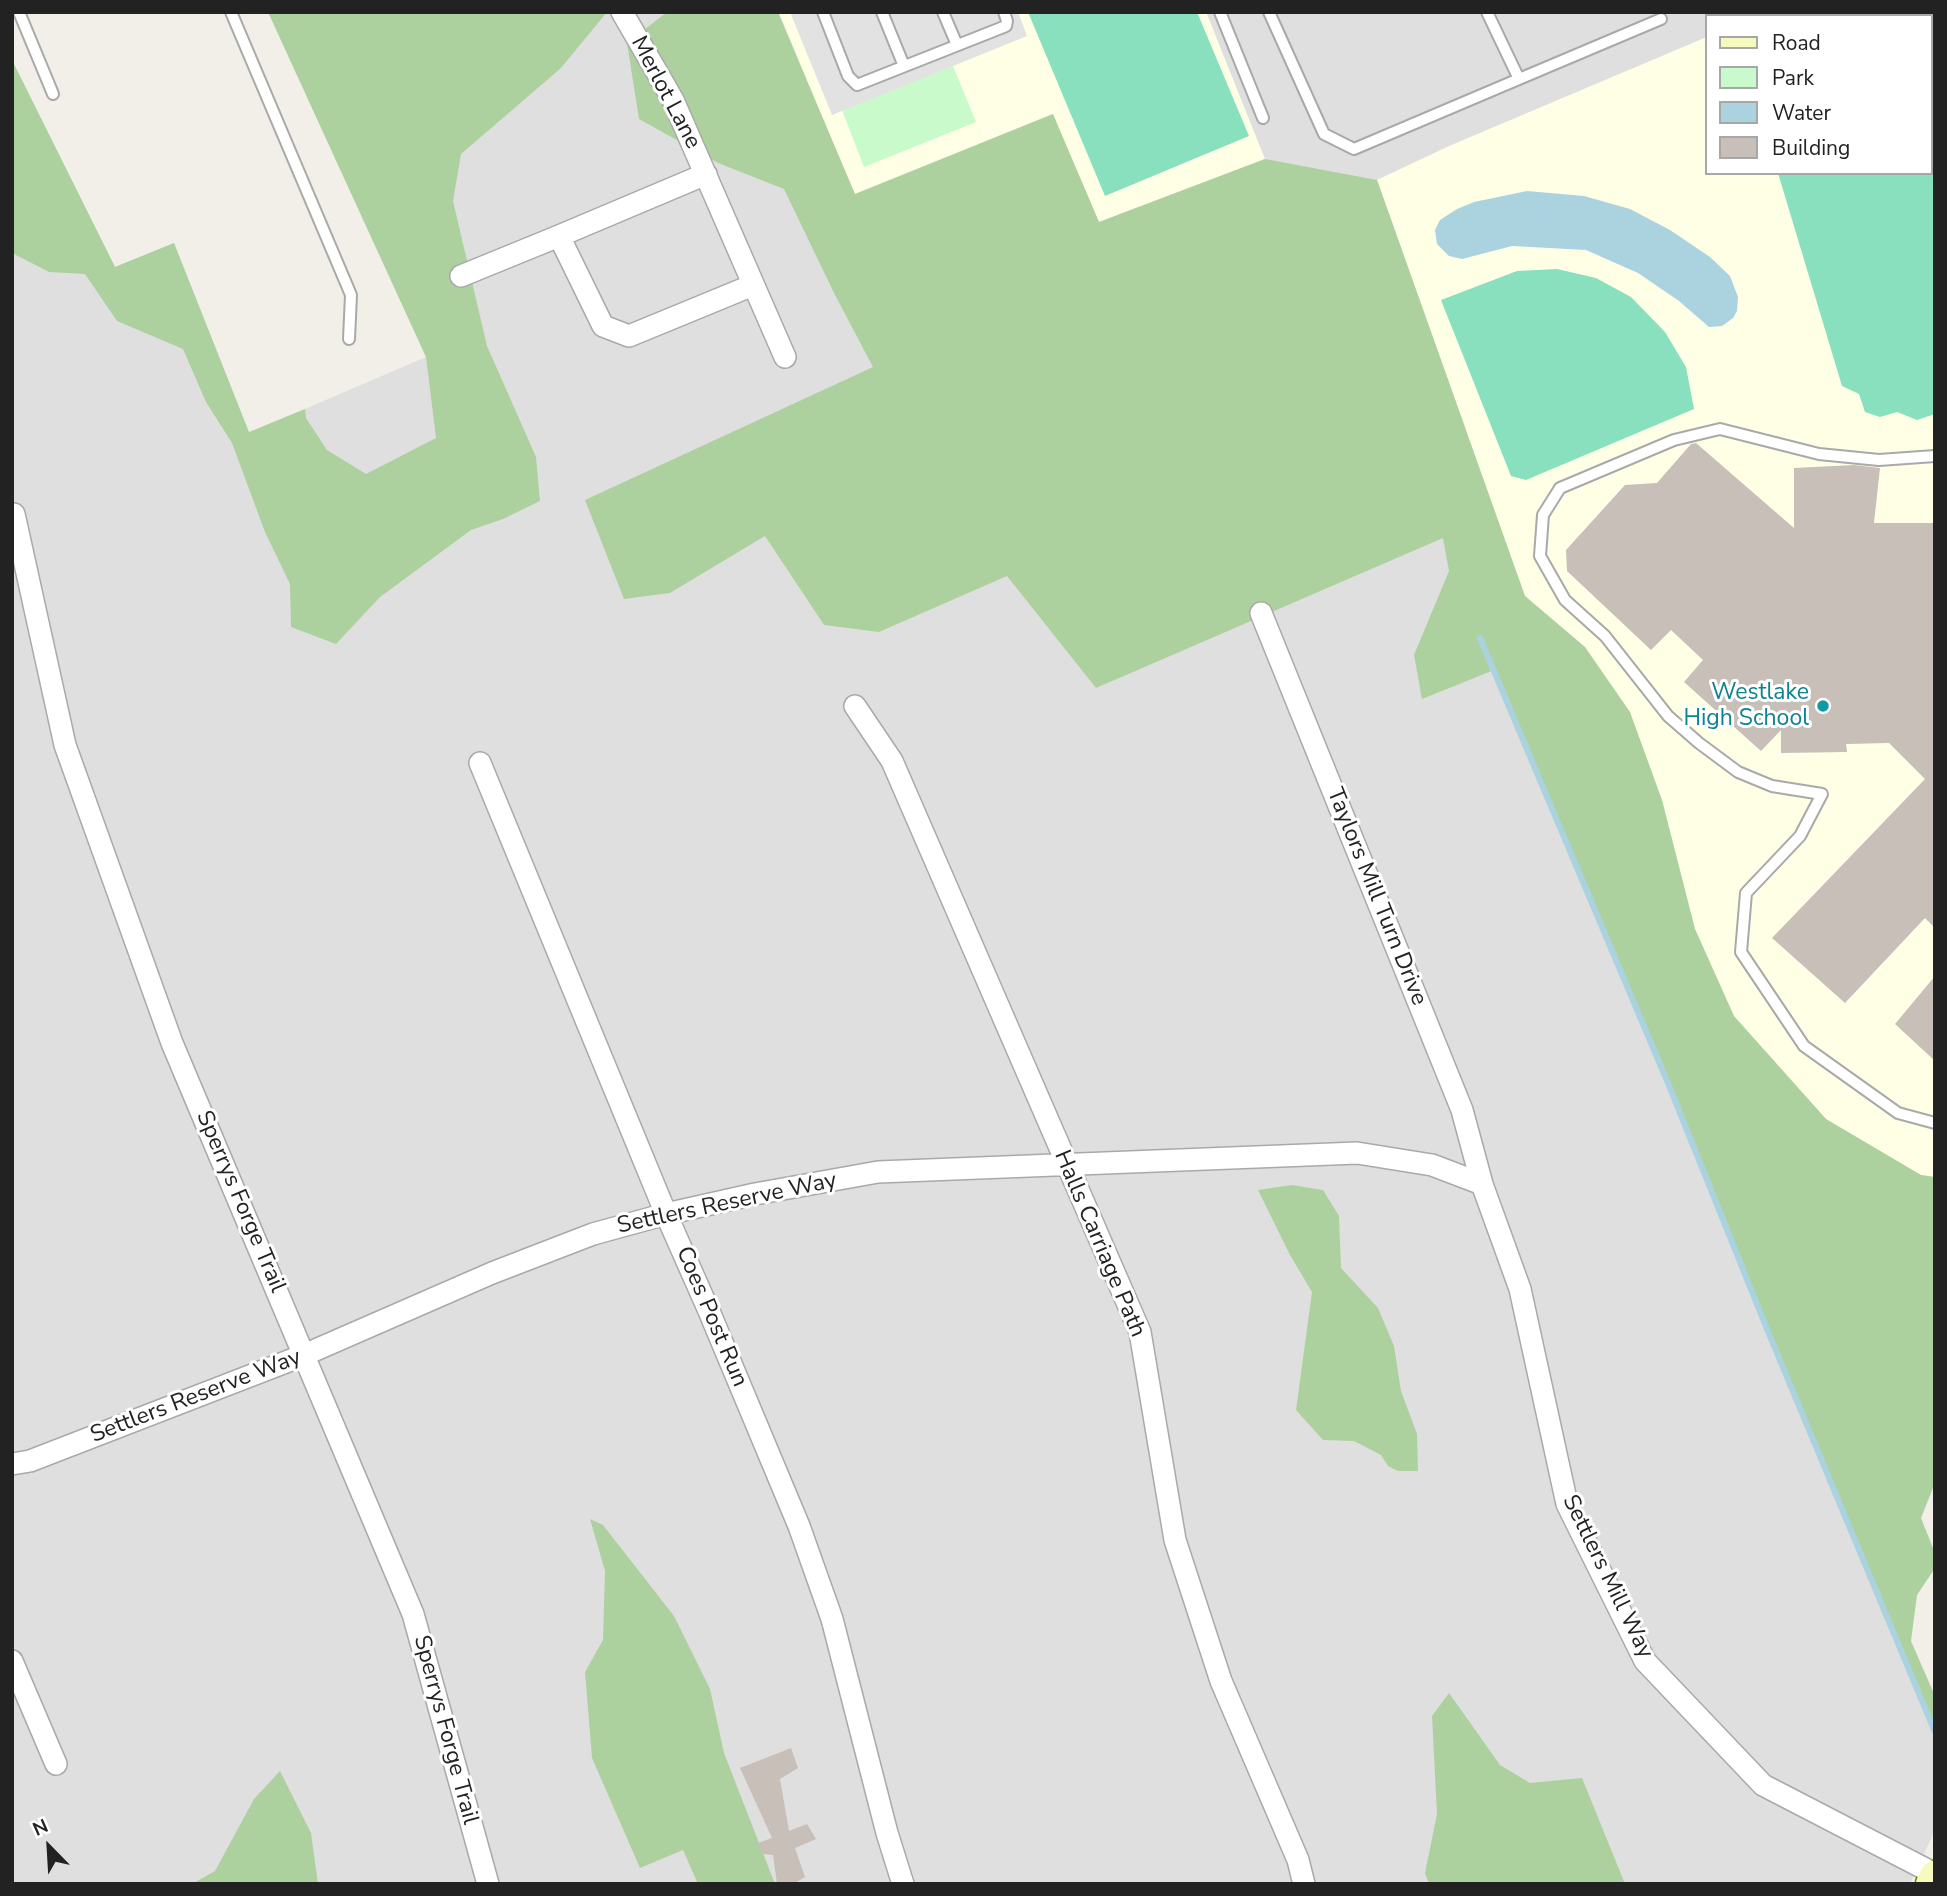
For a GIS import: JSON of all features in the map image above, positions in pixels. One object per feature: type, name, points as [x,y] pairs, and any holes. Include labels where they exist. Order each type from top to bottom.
[{"type":"main road","points":[[1931,1884],[1935,1875]]},
{"type":"street","name":"Merlot Lane","points":[[622,12],[673,100],[785,358]]},
{"type":"street","points":[[461,276],[706,174]]},
{"type":"street","points":[[559,236],[603,326],[629,336],[753,285]]},
{"type":"street","name":"Sperrys Forge Trail","points":[[14,514],[65,745],[172,1043],[413,1614],[488,1884]]},
{"type":"street","name":"Taylors Mill Turn Drive","points":[[1261,613],[1462,1110],[1482,1184]]},
{"type":"street","name":"Halls Carriage Path","points":[[855,706],[892,761],[1140,1332],[1175,1540],[1221,1681],[1297,1860],[1304,1884]]},
{"type":"street","name":"Coes Post Run","points":[[480,762],[666,1214],[799,1526],[832,1619],[887,1833],[903,1884]]},
{"type":"street","name":"Settlers Reserve Way","points":[[12,1464],[30,1461],[304,1355],[492,1273],[593,1234],[755,1194],[878,1172],[1357,1153],[1433,1165],[1482,1184]]},
{"type":"street","name":"Settlers Mill Way","points":[[1482,1184],[1520,1289],[1567,1504],[1645,1661],[1763,1785],[1935,1875]]},
{"type":"street","points":[[12,1661],[56,1764]]},
{"type":"lane","points":[[19,12],[52,94]]},
{"type":"lane","points":[[232,12],[351,295],[349,339]]},
{"type":"lane","points":[[823,12],[852,82],[856,85],[1006,26],[1004,12]]},
{"type":"lane","points":[[882,12],[904,66]]},
{"type":"lane","points":[[943,12],[957,46]]},
{"type":"lane","points":[[1220,12],[1263,118]]},
{"type":"lane","points":[[1269,12],[1324,134],[1354,149],[1661,19]]},
{"type":"lane","points":[[1487,12],[1519,79]]},
{"type":"lane","points":[[1935,456],[1879,460],[1819,454],[1720,429],[1674,440],[1560,488],[1543,515],[1540,556],[1565,600],[1605,636],[1668,716],[1738,772],[1772,786],[1822,794],[1800,836],[1746,893],[1741,952],[1804,1046],[1898,1113],[1935,1123]]},
{"type":"shaded area","points":[[268,12],[778,12],[854,194],[1264,159],[1206,12],[1766,12],[1706,14],[1706,37],[1447,147],[1480,638],[1935,1732],[1935,1830],[1910,1884],[12,1884],[12,60],[115,267],[174,243],[249,433],[426,357]]},
{"type":"shaded area","points":[[779,12],[1206,12],[1265,159],[1099,222],[1052,114],[854,194]]},
{"type":"shaded area","points":[[790,12],[1018,12],[1027,36],[832,115]]},
{"type":"shaded area","points":[[1935,12],[1935,1177],[1921,1175],[1826,1119],[1734,1016],[1695,929],[1662,800],[1585,647],[1525,596],[1377,180],[1447,147],[1706,37],[1706,175],[1933,175],[1933,14],[1762,14]]},
{"type":"green space","points":[[268,12],[607,12],[561,68],[461,154],[453,201],[487,346],[536,457],[540,501],[503,519],[471,530],[380,597],[336,644],[291,627],[290,584],[265,532],[232,443],[206,402],[183,349],[117,321],[85,274],[49,272],[12,253],[12,60],[115,267],[174,243],[249,432],[305,409],[306,418],[327,450],[366,474],[436,438],[426,357]]},
{"type":"green space","points":[[667,12],[778,12],[855,194],[1053,114],[1099,222],[1265,159],[1377,180],[1525,596],[1585,647],[1630,712],[1662,800],[1695,929],[1734,1016],[1826,1119],[1921,1175],[1935,1177],[1935,1483],[1921,1518],[1935,1553],[1935,1568],[1917,1595],[1911,1641],[1935,1696],[1935,1732],[1670,1088],[1494,670],[1422,699],[1414,655],[1449,571],[1443,538],[1096,688],[1007,576],[879,632],[824,625],[765,536],[670,593],[624,599],[585,500],[873,367],[784,189],[718,163],[639,119],[627,43]]},
{"type":"green space","points":[[1028,12],[1197,12],[1249,136],[1105,196]]},
{"type":"green space","points":[[953,66],[976,122],[864,167],[842,110]]},
{"type":"green space","points":[[1935,96],[1935,414],[1917,420],[1897,412],[1880,417],[1865,412],[1859,394],[1842,386],[1779,175],[1933,175]]},
{"type":"green space","points":[[1557,269],[1596,278],[1631,297],[1665,332],[1686,367],[1694,409],[1526,480],[1511,476],[1441,300],[1517,271]]},
{"type":"green space","points":[[1292,1185],[1323,1190],[1339,1216],[1341,1268],[1378,1308],[1394,1346],[1401,1391],[1417,1434],[1418,1471],[1398,1471],[1388,1466],[1381,1455],[1354,1441],[1323,1440],[1296,1410],[1312,1292],[1290,1255],[1258,1190]]},
{"type":"green space","points":[[590,1519],[603,1525],[674,1616],[710,1689],[724,1753],[775,1884],[698,1884],[683,1850],[640,1868],[592,1758],[585,1672],[603,1640],[605,1571]]},
{"type":"green space","points":[[1449,1693],[1500,1765],[1530,1783],[1582,1778],[1625,1884],[1429,1884],[1425,1873],[1437,1814],[1432,1716]]},
{"type":"green space","points":[[280,1771],[311,1833],[318,1884],[192,1884],[215,1871],[254,1799]]},
{"type":"water","points":[[1527,191],[1584,196],[1630,209],[1670,230],[1710,257],[1730,276],[1738,297],[1737,311],[1733,318],[1722,326],[1709,327],[1679,301],[1638,273],[1586,250],[1512,246],[1462,259],[1449,256],[1437,244],[1435,230],[1440,220],[1457,209],[1474,202]]},
{"type":"building","name":"Westlake High School","points":[[1696,443],[1794,528],[1794,468],[1854,465],[1880,468],[1874,523],[1935,523],[1935,928],[1925,918],[1845,1003],[1772,938],[1925,779],[1889,743],[1846,744],[1847,752],[1781,753],[1781,730],[1761,751],[1684,682],[1703,660],[1671,630],[1651,650],[1567,571],[1566,550],[1625,485],[1657,483],[1691,444]]},
{"type":"building","points":[[1935,976],[1935,1061],[1895,1024]]},
{"type":"building","points":[[791,1748],[798,1768],[780,1779],[789,1831],[807,1824],[816,1839],[795,1848],[805,1877],[793,1884],[777,1884],[773,1855],[763,1854],[758,1843],[772,1838],[740,1768]]},
{"type":"waterway","points":[[1480,638],[1670,1088],[1935,1732]]},
{"type":"place","name":"Westlake High School","points":[[1823,706]]}]
